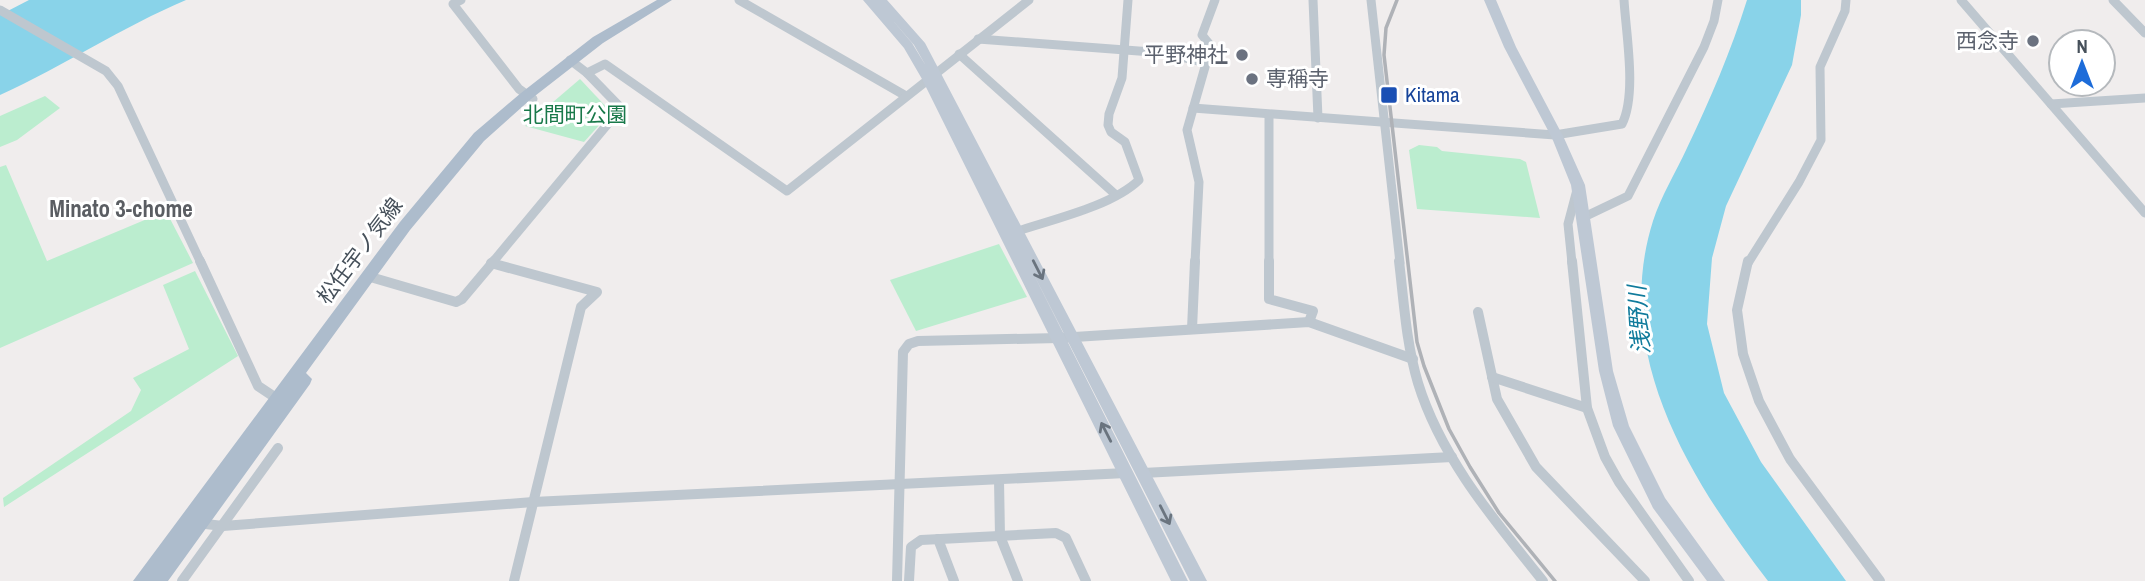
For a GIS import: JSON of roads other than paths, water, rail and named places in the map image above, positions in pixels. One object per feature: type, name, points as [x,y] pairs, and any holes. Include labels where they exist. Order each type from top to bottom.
[{"type":"main road","name":"松任宇ノ気線","points":[[578,66],[597,40],[666,0]]},
{"type":"main road","name":"松任宇ノ気線","points":[[157,581],[193,523],[280,401],[448,173],[479,137],[529,97],[578,66],[609,41],[677,0]]},
{"type":"main road","name":"松任宇ノ気線","points":[[142,581],[193,523]]},
{"type":"street","points":[[461,0],[453,4],[529,97]]},
{"type":"street","points":[[739,0],[906,96]]},
{"type":"street","points":[[869,0],[932,76],[1018,231],[1126,473],[1180,581]]},
{"type":"street","points":[[881,0],[919,43],[932,76],[1066,337],[1143,472],[1199,581]]},
{"type":"street","points":[[578,66],[605,64],[787,191],[1029,0]]},
{"type":"street","points":[[1018,231],[1137,185],[1139,180],[1125,142],[1111,132],[1108,125],[1109,114],[1122,78],[1128,0]]},
{"type":"street","points":[[1192,330],[1199,182],[1186,136],[1211,46],[1202,35],[1215,0]]},
{"type":"street","points":[[1313,0],[1318,118]]},
{"type":"street","points":[[1371,0],[1383,124],[1413,359],[1424,400],[1452,457],[1508,538],[1544,581]]},
{"type":"street","points":[[1490,0],[1501,32],[1570,161],[1578,185],[1606,371],[1620,426],[1660,503],[1717,581]]},
{"type":"street","points":[[1193,108],[1269,116],[1555,135],[1622,124],[1626,120],[1628,66],[1624,0]]},
{"type":"street","points":[[1582,218],[1628,196],[1704,47],[1714,21],[1718,0]]},
{"type":"street","points":[[1846,0],[1845,11],[1820,67],[1821,140],[1799,182],[1748,261],[1737,310],[1743,354],[1759,401],[1790,458],[1880,581]]},
{"type":"street","points":[[1961,0],[2145,213]]},
{"type":"street","points":[[2113,0],[2145,33]]},
{"type":"street","points":[[1,11],[106,71],[124,97],[258,386],[280,401]]},
{"type":"street","points":[[978,40],[1165,53],[1207,63]]},
{"type":"street","points":[[959,54],[1116,195]]},
{"type":"street","points":[[372,277],[456,302],[462,299],[621,108],[578,66]]},
{"type":"street","points":[[2052,104],[2145,98]]},
{"type":"street","points":[[1269,116],[1269,299],[1313,311],[1309,322]]},
{"type":"street","points":[[1578,185],[1568,224],[1587,408],[1605,457],[1619,482],[1689,581]]},
{"type":"street","points":[[491,263],[597,292],[581,307],[514,581]]},
{"type":"street","points":[[1478,312],[1502,410],[1536,467],[1645,581]]},
{"type":"street","points":[[897,581],[904,352],[909,344],[918,341],[1066,337],[1309,322],[1413,359]]},
{"type":"street","points":[[1492,377],[1587,408]]},
{"type":"street","points":[[182,581],[278,448]]},
{"type":"street","points":[[1143,472],[1452,457]]},
{"type":"street","points":[[193,523],[223,526],[533,502],[1126,473]]},
{"type":"street","points":[[999,480],[1000,536],[1018,581]]},
{"type":"street","points":[[909,581],[911,547],[921,540],[1056,533],[1066,538],[1086,581]]},
{"type":"street","points":[[938,539],[954,581]]},
{"type":"water","points":[[29,0],[186,0],[0,95],[0,15]]},
{"type":"water","points":[[1747,0],[1801,0],[1801,15],[1792,65],[1726,206],[1712,258],[1707,324],[1724,393],[1761,462],[1846,581],[1768,581],[1711,500],[1686,457],[1666,413],[1650,366],[1642,319],[1643,270],[1653,221],[1712,94]]},
{"type":"railway","points":[[1397,0],[1386,28],[1384,55],[1417,342],[1449,429],[1470,467],[1499,513],[1555,581]]},
{"type":"place","name":"西念寺","points":[[2033,41]]},
{"type":"place","name":"平野神社","points":[[1242,55]]},
{"type":"place","name":"専稱寺","points":[[1252,79]]},
{"type":"place","name":"Kitama","points":[[1389,95]]},
{"type":"district","name":"Minato 3-chome","points":[[121,209]]},
{"type":"park label","name":"北間町公園","points":[[575,115]]},
{"type":"water label","name":"浅野川","points":[[1639,320]]}]
